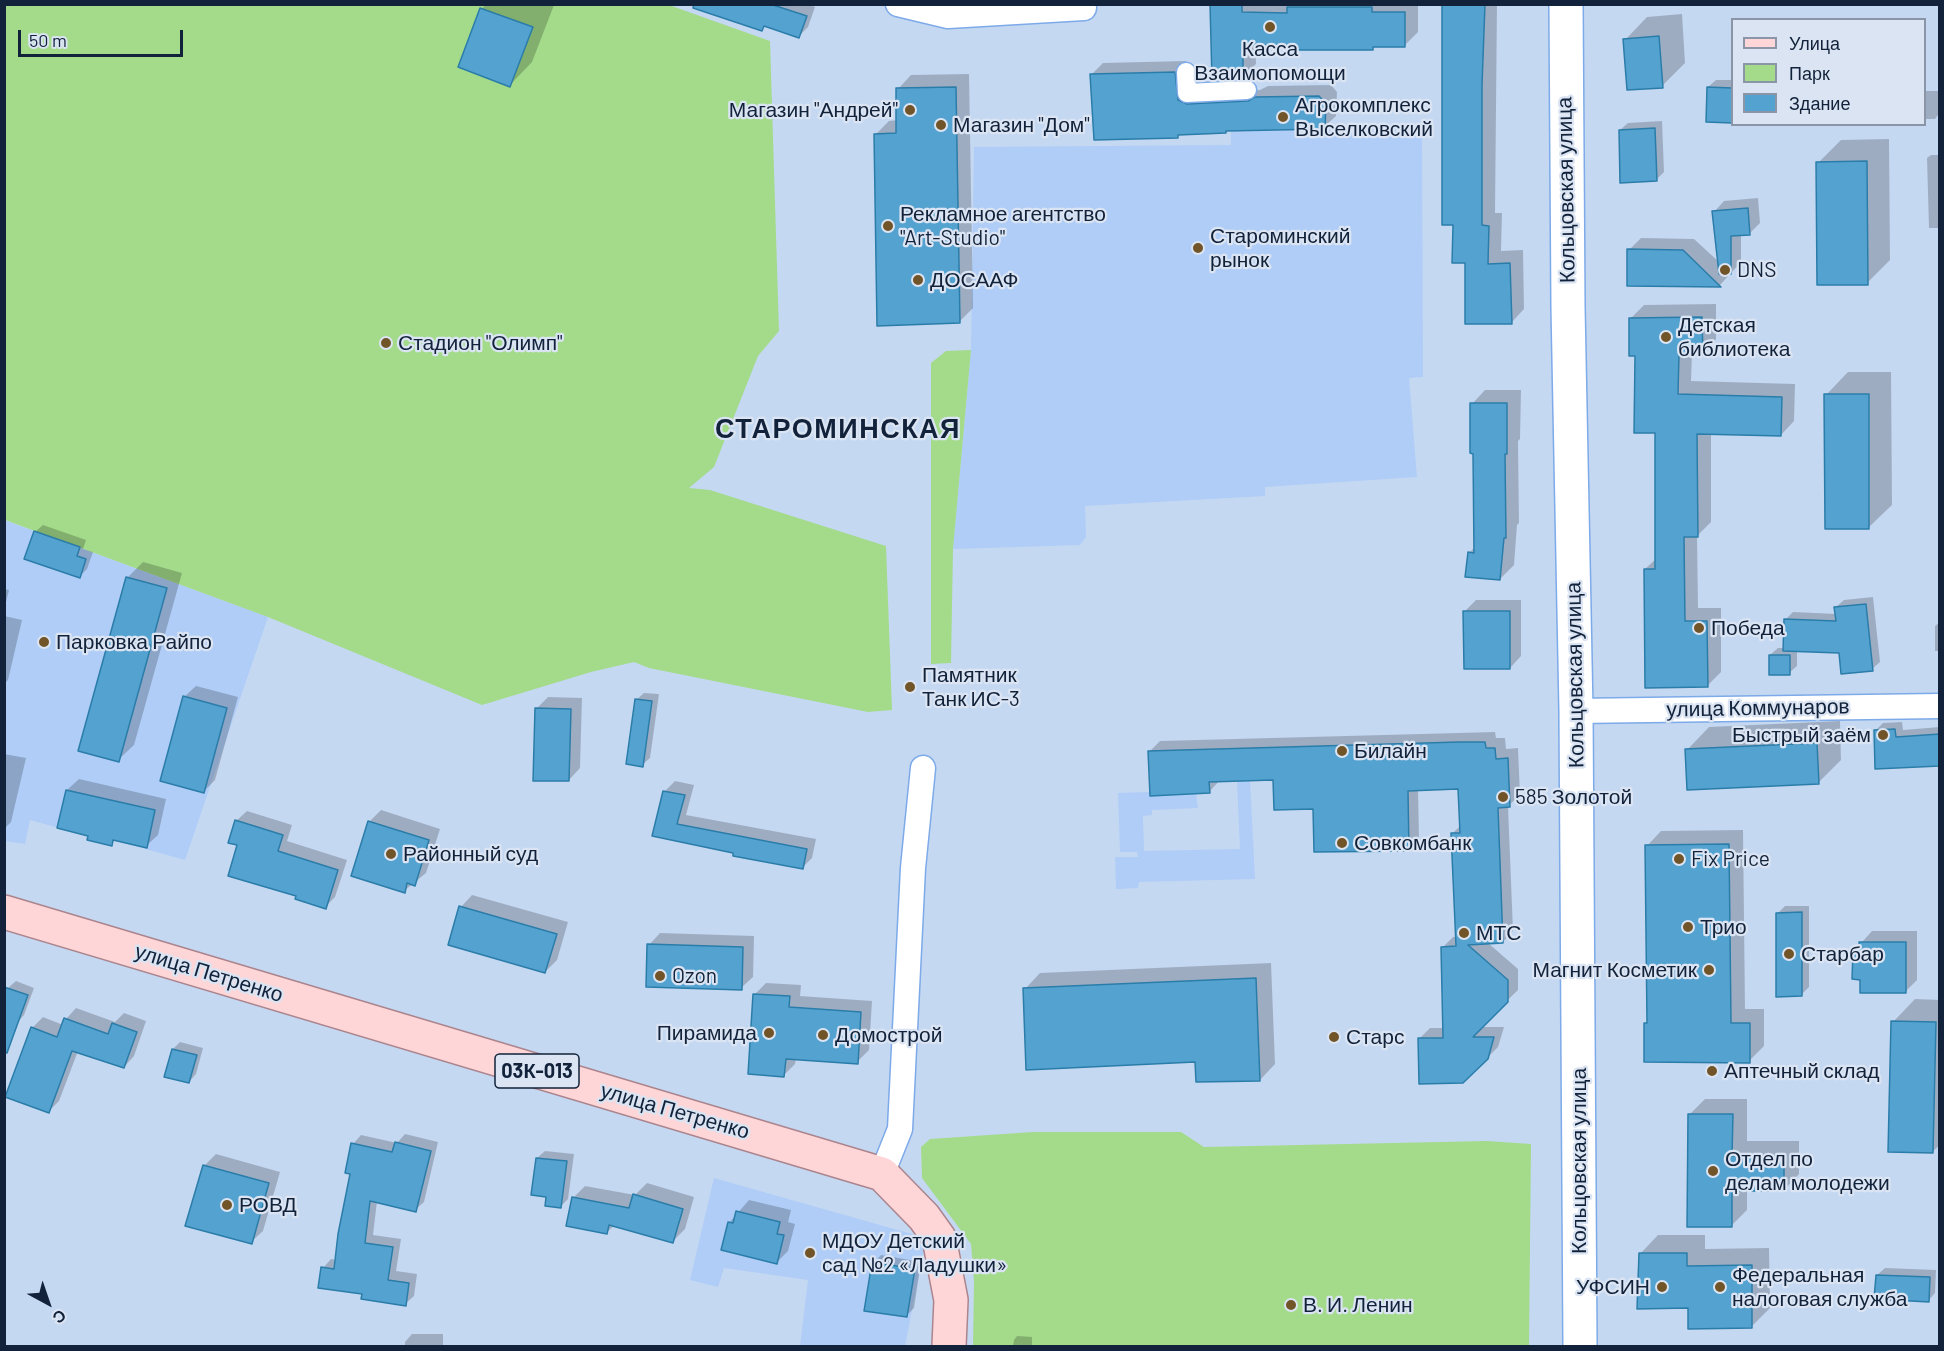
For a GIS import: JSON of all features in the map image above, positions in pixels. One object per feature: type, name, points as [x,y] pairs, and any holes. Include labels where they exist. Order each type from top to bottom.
[{"type":"main road","name":"Кольцовская улица","points":[[1566,4],[1568,307],[1576,711],[1580,1347]]},
{"type":"main road","name":"улица Петренко","points":[[4,912],[882,1174],[924,1217],[939,1238],[951,1300],[949,1347]]},
{"type":"street","points":[[898,4],[948,16],[1084,8]]},
{"type":"street","points":[[980,14],[1023,4]]},
{"type":"street","points":[[1186,72],[1187,93],[1247,90]]},
{"type":"street","name":"улица Коммунаров","points":[[1576,711],[1940,706]]},
{"type":"street","points":[[882,1174],[900,1129],[913,868],[923,768]]},
{"type":"shaded area","name":"Староминский рынок","points":[[1422,128],[1423,377],[1409,378],[1417,477],[1265,487],[1265,496],[1085,506],[1086,537],[1080,545],[953,549],[971,350],[974,147],[1231,145],[1231,131]]},
{"type":"shaded area","points":[[4,520],[268,617],[185,860],[113,840],[112,846],[87,840],[88,836],[30,820],[25,844],[5,841]]},
{"type":"shaded area","points":[[1237,781],[1250,781],[1255,879],[1139,882],[1138,888],[1116,889],[1115,857],[1138,857],[1137,852],[1120,852],[1118,793],[1150,792],[1151,796],[1196,794],[1198,808],[1152,810],[1152,815],[1143,816],[1144,851],[1240,849]]},
{"type":"shaded area","name":"МДОУ Детский сад №2 «Ладушки»","points":[[714,1178],[926,1238],[905,1346],[800,1346],[808,1280],[724,1268],[718,1287],[690,1280]]},
{"type":"green space","name":"Стадион \"Олимп\"","points":[[4,5],[669,5],[770,41],[779,331],[758,356],[714,467],[689,488],[710,490],[886,546],[892,710],[868,712],[649,668],[634,662],[591,672],[482,705],[268,617],[5,520]]},
{"type":"green space","points":[[971,350],[953,549],[951,663],[931,664],[931,363],[946,351]]},
{"type":"green space","points":[[1033,1132],[1181,1132],[1204,1147],[1487,1141],[1531,1144],[1529,1346],[973,1346],[974,1282],[971,1244],[922,1178],[921,1147],[930,1139]]},
{"type":"building","points":[[694,4],[770,4],[807,16],[799,38],[764,26],[762,31],[693,8]]},
{"type":"building","points":[[1210,4],[1242,4],[1242,12],[1287,13],[1287,7],[1372,7],[1372,12],[1405,12],[1405,47],[1373,47],[1373,50],[1289,50],[1289,45],[1243,45],[1243,79],[1212,80]]},
{"type":"building","points":[[1442,4],[1485,4],[1482,85],[1482,225],[1489,226],[1488,264],[1510,263],[1512,324],[1465,324],[1465,263],[1452,263],[1453,225],[1442,225]]},
{"type":"building","points":[[480,8],[533,27],[510,87],[458,67]]},
{"type":"building","points":[[1659,36],[1663,88],[1627,90],[1623,39]]},
{"type":"building","points":[[1175,72],[1178,100],[1187,104],[1248,101],[1255,97],[1319,96],[1326,104],[1325,129],[1226,131],[1226,133],[1178,135],[1178,138],[1094,140],[1090,74]]},
{"type":"building","name":"ДОСААФ","points":[[956,87],[960,323],[877,326],[874,134],[896,133],[896,88]]},
{"type":"building","points":[[1707,87],[1731,88],[1731,123],[1706,122]]},
{"type":"building","points":[[1655,128],[1657,181],[1620,183],[1619,130]]},
{"type":"building","points":[[1867,161],[1868,285],[1817,285],[1816,162]]},
{"type":"building","points":[[1748,208],[1750,235],[1731,236],[1731,274],[1719,274],[1712,211]]},
{"type":"building","points":[[1627,249],[1683,250],[1721,287],[1627,286]]},
{"type":"building","points":[[1702,317],[1703,355],[1679,355],[1678,394],[1782,397],[1781,436],[1697,434],[1698,537],[1684,537],[1685,621],[1707,621],[1708,687],[1645,688],[1644,569],[1655,569],[1655,433],[1634,433],[1635,356],[1629,356],[1629,318]]},
{"type":"building","points":[[1824,394],[1869,394],[1869,529],[1825,529]]},
{"type":"building","points":[[1470,403],[1507,403],[1506,538],[1504,538],[1500,580],[1465,577],[1468,552],[1474,553]]},
{"type":"building","points":[[34,531],[80,547],[77,556],[86,559],[80,578],[24,559]]},
{"type":"building","points":[[126,577],[167,588],[119,762],[78,751]]},
{"type":"building","points":[[1866,604],[1873,671],[1841,674],[1839,653],[1783,651],[1784,619],[1836,621],[1834,607]]},
{"type":"building","points":[[1463,611],[1510,611],[1510,669],[1464,669]]},
{"type":"building","points":[[1769,655],[1790,655],[1790,675],[1769,675]]},
{"type":"building","points":[[183,696],[227,708],[204,793],[160,781]]},
{"type":"building","points":[[635,699],[652,701],[643,767],[626,764]]},
{"type":"building","points":[[535,708],[571,709],[569,781],[533,781]]},
{"type":"building","points":[[1895,729],[1896,737],[1940,734],[1940,766],[1875,769],[1874,730]]},
{"type":"building","points":[[1485,742],[1486,748],[1495,748],[1496,759],[1508,758],[1510,807],[1498,808],[1503,943],[1468,945],[1508,980],[1508,1002],[1473,1037],[1494,1037],[1488,1059],[1463,1083],[1419,1084],[1418,1038],[1443,1038],[1441,947],[1456,946],[1451,833],[1460,833],[1458,789],[1408,791],[1409,851],[1314,852],[1313,809],[1274,810],[1273,780],[1209,782],[1210,793],[1150,796],[1148,751]]},
{"type":"building","points":[[1817,743],[1819,784],[1687,790],[1685,749]]},
{"type":"building","points":[[66,790],[155,810],[147,848],[113,840],[112,846],[87,840],[88,836],[57,828]]},
{"type":"building","points":[[663,791],[685,795],[677,824],[807,849],[803,869],[733,856],[733,853],[652,836]]},
{"type":"building","points":[[235,820],[283,835],[278,851],[338,870],[326,909],[295,899],[296,896],[228,876],[237,845],[228,843]]},
{"type":"building","name":"Районный суд","points":[[368,821],[429,840],[415,886],[407,883],[405,893],[351,876]]},
{"type":"building","name":"Трио","points":[[1729,844],[1731,1023],[1750,1023],[1750,1063],[1644,1062],[1644,1023],[1647,1023],[1645,845]]},
{"type":"building","points":[[459,906],[557,934],[545,973],[448,945]]},
{"type":"building","name":"Старбар","points":[[1802,912],[1802,996],[1776,997],[1776,913]]},
{"type":"building","points":[[1859,942],[1906,942],[1906,993],[1860,993],[1860,980],[1852,979],[1853,950],[1860,950]]},
{"type":"building","points":[[647,944],[743,947],[742,990],[646,987]]},
{"type":"building","points":[[1256,978],[1260,1081],[1196,1082],[1195,1062],[1026,1070],[1023,988]]},
{"type":"building","points":[[4,987],[28,995],[7,1053],[4,1052]]},
{"type":"building","points":[[753,994],[790,996],[789,1007],[861,1012],[858,1064],[786,1059],[784,1077],[748,1074]]},
{"type":"building","points":[[64,1018],[108,1034],[112,1023],[137,1032],[124,1068],[72,1051],[49,1113],[5,1097],[31,1027],[57,1037]]},
{"type":"building","points":[[1891,1021],[1936,1022],[1933,1153],[1888,1152]]},
{"type":"building","points":[[172,1049],[197,1055],[189,1083],[164,1077]]},
{"type":"building","points":[[1688,1114],[1733,1114],[1732,1156],[1784,1156],[1784,1191],[1732,1191],[1732,1227],[1687,1227]]},
{"type":"building","points":[[395,1142],[431,1151],[416,1212],[370,1201],[365,1243],[393,1247],[388,1280],[409,1283],[406,1306],[361,1299],[362,1294],[318,1288],[321,1267],[334,1269],[338,1234],[350,1174],[345,1173],[351,1143],[392,1152]]},
{"type":"building","points":[[536,1158],[567,1161],[561,1208],[545,1206],[546,1197],[531,1195]]},
{"type":"building","name":"РОВД","points":[[203,1165],[269,1183],[252,1244],[185,1226]]},
{"type":"building","points":[[633,1194],[683,1209],[673,1243],[609,1225],[607,1234],[566,1226],[572,1197],[629,1208]]},
{"type":"building","points":[[736,1211],[780,1222],[777,1234],[784,1235],[777,1264],[721,1250],[728,1222],[733,1223]]},
{"type":"building","points":[[1639,1253],[1687,1253],[1687,1266],[1752,1265],[1752,1328],[1688,1329],[1688,1308],[1637,1309]]},
{"type":"building","points":[[872,1262],[915,1269],[907,1317],[864,1311]]},
{"type":"building","points":[[1876,1275],[1930,1277],[1929,1302],[1874,1299]]},
{"type":"place","name":"Касса Взаимопомощи","points":[[1270,27]]},
{"type":"place","name":"Магазин \"Андрей\"","points":[[910,110]]},
{"type":"place","name":"Агрокомплекс Выселковский","points":[[1283,117]]},
{"type":"place","name":"Магазин \"Дом\"","points":[[941,125]]},
{"type":"place","name":"Рекламное агентство \"Art-Studio\"","points":[[888,226]]},
{"type":"place","name":"Староминский рынок","points":[[1198,248]]},
{"type":"place","name":"DNS","points":[[1725,270]]},
{"type":"place","name":"ДОСААФ","points":[[918,280]]},
{"type":"place","name":"Детская библиотека","points":[[1666,337]]},
{"type":"place","name":"Стадион \"Олимп\"","points":[[386,343]]},
{"type":"place","name":"Победа","points":[[1699,628]]},
{"type":"place","name":"Парковка Райпо","points":[[44,642]]},
{"type":"place","name":"Памятник Танк ИС-3","points":[[910,687]]},
{"type":"place","name":"Быстрый заём","points":[[1883,735]]},
{"type":"place","name":"Билайн","points":[[1342,751]]},
{"type":"place","name":"585 Золотой","points":[[1503,797]]},
{"type":"place","name":"Совкомбанк","points":[[1342,843]]},
{"type":"place","name":"Районный суд","points":[[391,854]]},
{"type":"place","name":"Fix Price","points":[[1679,859]]},
{"type":"place","name":"Трио","points":[[1688,927]]},
{"type":"place","name":"МТС","points":[[1464,933]]},
{"type":"place","name":"Старбар","points":[[1789,954]]},
{"type":"place","name":"Магнит Косметик","points":[[1709,970]]},
{"type":"place","name":"Ozon","points":[[660,976]]},
{"type":"place","name":"Пирамида","points":[[769,1033]]},
{"type":"place","name":"Домострой","points":[[823,1035]]},
{"type":"place","name":"Старс","points":[[1334,1037]]},
{"type":"place","name":"Аптечный склад","points":[[1712,1071]]},
{"type":"place","name":"Отдел по делам молодежи","points":[[1713,1171]]},
{"type":"place","name":"РОВД","points":[[227,1205]]},
{"type":"place","name":"МДОУ Детский сад №2 «Ладушки»","points":[[810,1253]]},
{"type":"place","name":"УФСИН","points":[[1662,1287]]},
{"type":"place","name":"Федеральная налоговая служба","points":[[1720,1287]]},
{"type":"place","name":"В. И. Ленин","points":[[1291,1305]]},
{"type":"district","name":"СТАРОМИНСКАЯ","points":[[838,429]]}]
